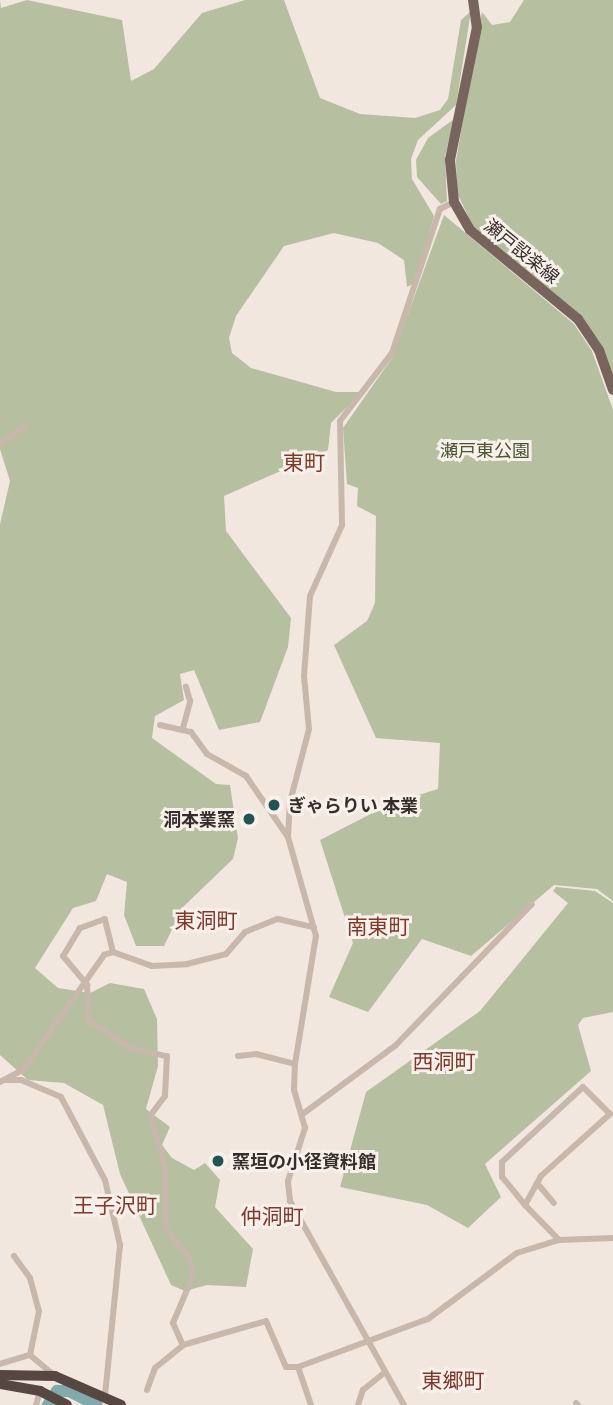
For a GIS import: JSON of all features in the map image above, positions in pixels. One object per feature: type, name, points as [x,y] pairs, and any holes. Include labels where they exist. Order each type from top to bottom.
[{"type":"highway","points":[[0,1375],[55,1376],[105,1395],[121,1405]]},
{"type":"highway","points":[[0,1384],[43,1393],[66,1404]]},
{"type":"main road","name":"瀬戸設楽線","points":[[473,0],[477,27],[450,160],[454,202],[470,230],[578,319],[599,350],[613,390]]},
{"type":"street","points":[[288,837],[290,802],[309,729],[304,676],[310,596],[342,525],[341,421],[392,353],[440,209],[454,202]]},
{"type":"street","points":[[0,443],[24,427]]},
{"type":"street","points":[[183,728],[190,701],[186,687]]},
{"type":"street","points":[[160,725],[183,728],[207,754],[246,776],[288,837],[314,927],[310,995],[295,1064],[294,1090],[304,1113],[304,1139],[288,1181],[290,1201],[404,1405]]},
{"type":"street","points":[[304,1113],[395,1046],[531,904]]},
{"type":"street","points":[[113,952],[105,919],[79,928],[63,956],[84,981],[89,1020],[131,1048],[163,1052],[170,1066],[166,1096],[150,1116],[165,1166],[166,1228],[190,1259],[193,1276],[173,1323],[183,1345]]},
{"type":"street","points":[[2,1081],[30,1062],[97,959],[113,952],[152,966],[187,964],[226,954],[245,932],[278,919],[314,927]]},
{"type":"street","points":[[238,1056],[295,1064]]},
{"type":"street","points":[[2,1081],[21,1080],[61,1097],[105,1181],[120,1245],[105,1395]]},
{"type":"street","points":[[525,1205],[537,1183],[610,1114],[583,1087],[502,1162],[502,1177],[525,1205],[559,1240]]},
{"type":"street","points":[[537,1183],[554,1203]]},
{"type":"street","points":[[147,1390],[155,1368],[183,1345],[267,1321],[286,1367],[298,1367],[369,1344],[428,1318],[517,1254],[559,1240],[613,1238]]},
{"type":"street","points":[[14,1256],[30,1278],[39,1311],[30,1355]]},
{"type":"street","points":[[0,1364],[30,1355]]},
{"type":"street","points":[[30,1355],[55,1376]]},
{"type":"street","points":[[298,1367],[311,1405]]},
{"type":"street","points":[[359,1405],[363,1390],[384,1373]]},
{"type":"street","points":[[36,1405],[43,1393]]},
{"type":"green space","points":[[0,0],[1,8],[27,0],[122,20],[131,81],[154,69],[202,13],[245,0],[284,0],[320,98],[360,114],[415,118],[440,110],[448,99],[461,20],[471,11],[456,105],[418,140],[411,159],[412,179],[434,216],[415,283],[407,287],[404,260],[378,243],[334,233],[284,246],[236,316],[229,338],[232,353],[251,368],[336,392],[362,392],[331,423],[328,450],[224,496],[226,531],[291,618],[288,647],[260,722],[219,730],[194,670],[180,674],[184,700],[155,716],[152,738],[216,784],[230,785],[238,838],[233,859],[183,907],[164,946],[136,946],[124,915],[127,882],[107,874],[96,901],[73,908],[35,968],[58,988],[90,993],[110,983],[144,989],[157,1019],[158,1066],[146,1109],[170,1127],[162,1145],[172,1158],[194,1170],[205,1163],[220,1180],[215,1207],[253,1249],[246,1287],[207,1285],[185,1291],[171,1285],[120,1174],[103,1105],[64,1083],[28,1080],[0,1055],[0,524],[10,481],[0,449]]},
{"type":"green space","points":[[524,0],[613,0],[613,380],[582,317],[474,228],[457,193],[456,160],[482,12],[492,25],[510,22]]},
{"type":"green space","points":[[454,119],[445,156],[447,201],[441,204],[417,177],[416,160],[428,138]]},
{"type":"green space","name":"瀬戸東公園","points":[[444,215],[574,324],[592,351],[613,410],[613,901],[597,889],[554,885],[471,956],[422,939],[368,1012],[329,997],[353,943],[320,840],[390,804],[438,789],[440,743],[376,738],[334,645],[367,621],[375,603],[376,516],[357,506],[358,488],[347,484],[343,428],[392,358]]},
{"type":"green space","points":[[556,887],[595,891],[613,903],[613,1012],[583,1018],[578,1025],[591,1071],[485,1164],[501,1197],[468,1228],[427,1205],[340,1187],[366,1092],[480,1011],[568,903],[553,891]]},
{"type":"waterway","points":[[48,1405],[57,1391],[69,1391],[97,1405]]},
{"type":"place","name":"ぎゃらりい 本業","points":[[274,805]]},
{"type":"place","name":"洞本業窯","points":[[249,819]]},
{"type":"place","name":"窯垣の小径資料館","points":[[218,1161]]},
{"type":"district","name":"東町","points":[[304,462]]},
{"type":"district","name":"東洞町","points":[[206,920]]},
{"type":"district","name":"南東町","points":[[378,926]]},
{"type":"district","name":"西洞町","points":[[444,1061]]},
{"type":"district","name":"王子沢町","points":[[115,1205]]},
{"type":"district","name":"仲洞町","points":[[272,1216]]},
{"type":"district","name":"東郷町","points":[[453,1380]]}]
